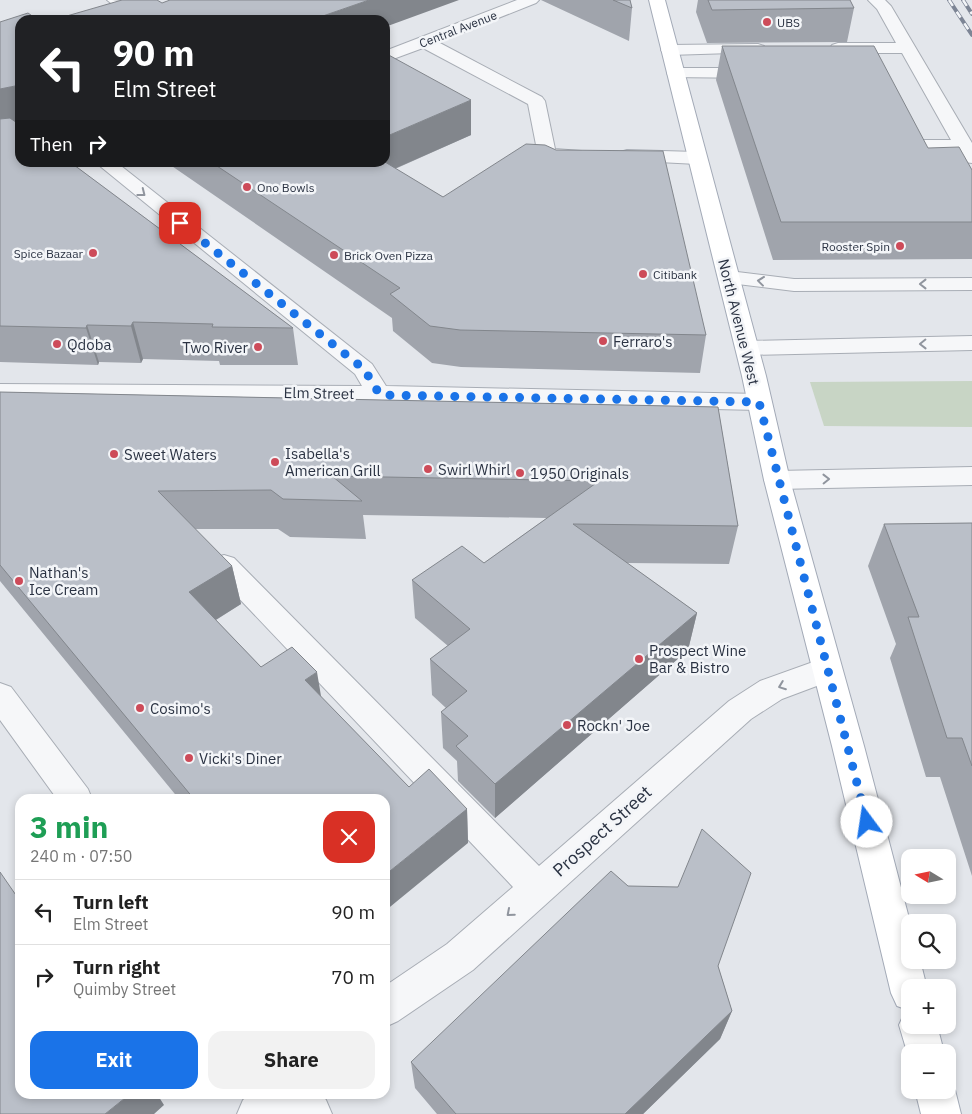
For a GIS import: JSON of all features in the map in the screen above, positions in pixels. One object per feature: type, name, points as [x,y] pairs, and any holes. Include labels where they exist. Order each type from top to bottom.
[{"type":"main road","name":"North Avenue West","points":[[658,0],[669,50],[747,348],[777,480],[907,979]]},
{"type":"main road","points":[[936,1099],[940,1114]]},
{"type":"street","points":[[114,0],[134,15]]},
{"type":"street","points":[[487,0],[506,10]]},
{"type":"street","name":"Central Avenue","points":[[390,55],[531,0]]},
{"type":"street","points":[[876,0],[883,6],[968,152]]},
{"type":"street","points":[[425,42],[536,101],[547,155],[592,156]]},
{"type":"street","points":[[818,48],[907,48]]},
{"type":"street","points":[[669,50],[779,49]]},
{"type":"street","points":[[675,73],[775,73]]},
{"type":"street","points":[[894,113],[911,146],[968,152]]},
{"type":"street","points":[[610,156],[697,158]]},
{"type":"street","points":[[110,167],[364,369],[380,395]]},
{"type":"street","points":[[728,277],[794,285],[972,284]]},
{"type":"street","points":[[747,348],[972,343]]},
{"type":"street","name":"Elm Street","points":[[0,392],[297,392],[759,402]]},
{"type":"street","points":[[777,480],[972,476]]},
{"type":"street","points":[[224,565],[538,889]]},
{"type":"street","name":"Prospect Street","points":[[390,1005],[460,957],[740,710],[772,690],[827,669]]},
{"type":"street","points":[[0,696],[72,794]]},
{"type":"street","points":[[257,1114],[274,1099]]},
{"type":"street","points":[[300,1099],[312,1114]]},
{"type":"green space","points":[[972,381],[972,427],[824,426],[810,382]]},
{"type":"building","points":[[122,0],[157,0],[162,3],[170,0],[369,0],[326,15],[70,15]]},
{"type":"building","points":[[613,0],[630,0],[632,8]]},
{"type":"building","points":[[708,0],[850,0],[854,8],[712,10]]},
{"type":"building","points":[[15,17],[15,86],[0,89],[0,22]]},
{"type":"building","points":[[722,46],[874,46],[928,148],[959,147],[972,170],[972,222],[781,222]]},
{"type":"building","points":[[390,56],[471,100],[390,135]]},
{"type":"building","points":[[10,118],[15,122],[15,167],[77,167],[293,328],[212,327],[213,324],[133,322],[131,326],[87,325],[86,328],[0,326],[0,119]]},
{"type":"building","points":[[526,144],[545,145],[556,150],[663,151],[706,335],[460,330],[430,326],[390,294],[400,288],[218,167],[390,167],[390,165],[443,197]]},
{"type":"building","points":[[0,392],[718,407],[738,526],[573,524],[697,613],[495,784],[456,746],[468,736],[441,712],[467,691],[430,659],[470,629],[412,580],[462,546],[484,563],[599,481],[332,476],[362,501],[283,499],[271,490],[158,491],[232,566],[189,592],[261,667],[292,647],[317,672],[305,680],[409,787],[429,769],[467,809],[390,871],[390,794],[190,794],[0,565]]},
{"type":"building","points":[[972,523],[972,766],[962,738],[947,738],[908,617],[919,617],[884,524]]},
{"type":"building","points":[[702,829],[751,873],[718,966],[732,1011],[625,1114],[456,1114],[411,1062],[611,871],[628,886],[678,887]]},
{"type":"building","points":[[0,872],[15,894],[15,1099],[124,1099],[105,1114],[0,1114]]},
{"type":"railway","points":[[949,0],[972,35]]},
{"type":"railway","points":[[963,0],[972,14]]},
{"type":"place","name":"UBS","points":[[767,22]]},
{"type":"place","name":"Ono Bowls","points":[[247,187]]},
{"type":"place","name":"Rooster Spin","points":[[900,246]]},
{"type":"place","name":"Spice Bazaar","points":[[93,253]]},
{"type":"place","name":"Brick Oven Pizza","points":[[334,255]]},
{"type":"place","name":"Citibank","points":[[643,274]]},
{"type":"place","name":"Ferraro's","points":[[603,341]]},
{"type":"place","name":"Qdoba","points":[[57,344]]},
{"type":"place","name":"Two River","points":[[258,347]]},
{"type":"place","name":"Sweet Waters","points":[[114,454]]},
{"type":"place","name":"Isabella's American Grill","points":[[275,462]]},
{"type":"place","name":"Swirl Whirl","points":[[428,469]]},
{"type":"place","name":"1950 Originals","points":[[520,473]]},
{"type":"place","name":"Nathan's Ice Cream","points":[[19,581]]},
{"type":"place","name":"Prospect Wine Bar & Bistro","points":[[639,659]]},
{"type":"place","name":"Cosimo's","points":[[140,708]]},
{"type":"place","name":"Rockn' Joe","points":[[567,725]]},
{"type":"place","name":"Vicki's Diner","points":[[189,758]]},
{"type":"route","points":[[180,223],[364,369],[380,395],[759,402],[777,480],[867,822]]}]
